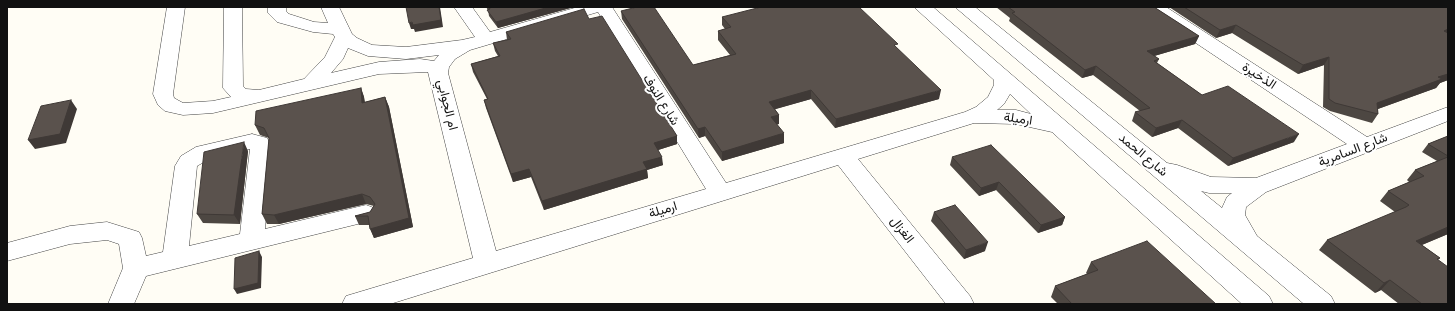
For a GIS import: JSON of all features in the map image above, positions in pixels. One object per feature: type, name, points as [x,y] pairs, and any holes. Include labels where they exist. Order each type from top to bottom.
[{"type":"street","points":[[176,7],[163,94],[165,101],[172,106],[183,109],[197,109],[379,68],[420,65],[439,67]]},
{"type":"street","points":[[233,7],[233,88],[241,95],[258,96]]},
{"type":"street","points":[[276,7],[277,13],[284,18],[313,28],[342,33]]},
{"type":"street","points":[[330,7],[342,33],[358,46],[392,53],[463,46]]},
{"type":"street","points":[[463,7],[486,39]]},
{"type":"street","name":"ام الجوابي","points":[[487,264],[438,73],[439,67],[448,55],[463,46],[597,7]]},
{"type":"street","name":"شارع النوف","points":[[603,7],[720,194]]},
{"type":"street","points":[[923,7],[1260,304]]},
{"type":"street","name":"شارع الحمد","points":[[964,7],[1322,304]]},
{"type":"street","name":"الذخيرة","points":[[1154,7],[1365,146]]},
{"type":"street","points":[[311,84],[333,59],[342,33]]},
{"type":"street","name":"ارميلة","points":[[355,304],[972,117],[987,109],[997,100],[1004,85],[1004,78]]},
{"type":"street","name":"شارع السامرية","points":[[1252,246],[1233,215],[1235,203],[1258,186],[1448,114]]},
{"type":"street","name":"ارميلة","points":[[972,117],[1016,117],[1062,128]]},
{"type":"street","points":[[175,258],[186,166],[189,160],[204,152],[252,141],[259,143],[261,147],[252,240]]},
{"type":"street","name":"الغزال","points":[[843,156],[961,304]]},
{"type":"street","name":"شارع السامرية","points":[[1152,163],[1209,185],[1258,186]]},
{"type":"street","points":[[136,268],[366,214]]},
{"type":"street","points":[[7,252],[70,235],[107,230],[130,238],[136,268],[121,304]]},
{"type":"building","points":[[406,7],[439,7],[441,20],[413,25],[412,22],[409,23]]},
{"type":"building","points":[[489,7],[549,7],[496,22],[487,10],[490,9]]},
{"type":"building","points":[[637,7],[654,7],[693,65],[736,54],[718,31],[731,27],[722,17],[761,7],[859,7],[898,44],[894,45],[941,90],[836,119],[811,90],[769,102],[779,115],[771,117],[784,133],[722,152],[705,127],[698,129],[621,11]]},
{"type":"building","points":[[1008,7],[1154,7],[1199,36],[1147,51],[1159,59],[1154,61],[1202,95],[1228,86],[1299,134],[1233,158],[1182,120],[1156,128],[1135,112],[1150,108],[1096,66],[1085,70],[1012,13],[1015,12]]},
{"type":"building","points":[[1184,7],[1448,7],[1448,29],[1444,31],[1448,33],[1448,74],[1438,77],[1442,79],[1377,103],[1378,114],[1335,103],[1329,99],[1329,57],[1303,65],[1236,25],[1220,30]]},
{"type":"building","points":[[584,9],[589,19],[602,16],[677,136],[654,143],[662,157],[643,162],[647,169],[542,201],[529,169],[511,174],[484,100],[488,99],[471,64],[500,56],[493,43],[511,39],[506,32]]},
{"type":"building","points":[[361,88],[362,103],[385,97],[409,218],[370,229],[368,216],[355,216],[370,212],[375,204],[370,197],[362,194],[274,215],[262,214],[269,138],[264,128],[255,125],[256,111]]},
{"type":"building","points":[[71,100],[60,134],[28,140],[41,106]]},
{"type":"building","points":[[1448,136],[1448,156],[1428,144]]},
{"type":"building","points":[[244,142],[234,215],[197,214],[204,152]]},
{"type":"building","points":[[991,145],[1065,217],[1041,225],[999,182],[981,188],[952,157]]},
{"type":"building","points":[[1448,157],[1448,227],[1416,241],[1440,258],[1437,259],[1448,267],[1448,304],[1422,304],[1390,280],[1384,283],[1327,240],[1409,205],[1388,191],[1424,176],[1415,170]]},
{"type":"building","points":[[955,205],[988,242],[966,250],[934,212]]},
{"type":"building","points":[[1147,241],[1216,304],[1072,304],[1055,286],[1098,270],[1091,262]]},
{"type":"building","points":[[259,251],[258,283],[234,289],[235,258]]}]
